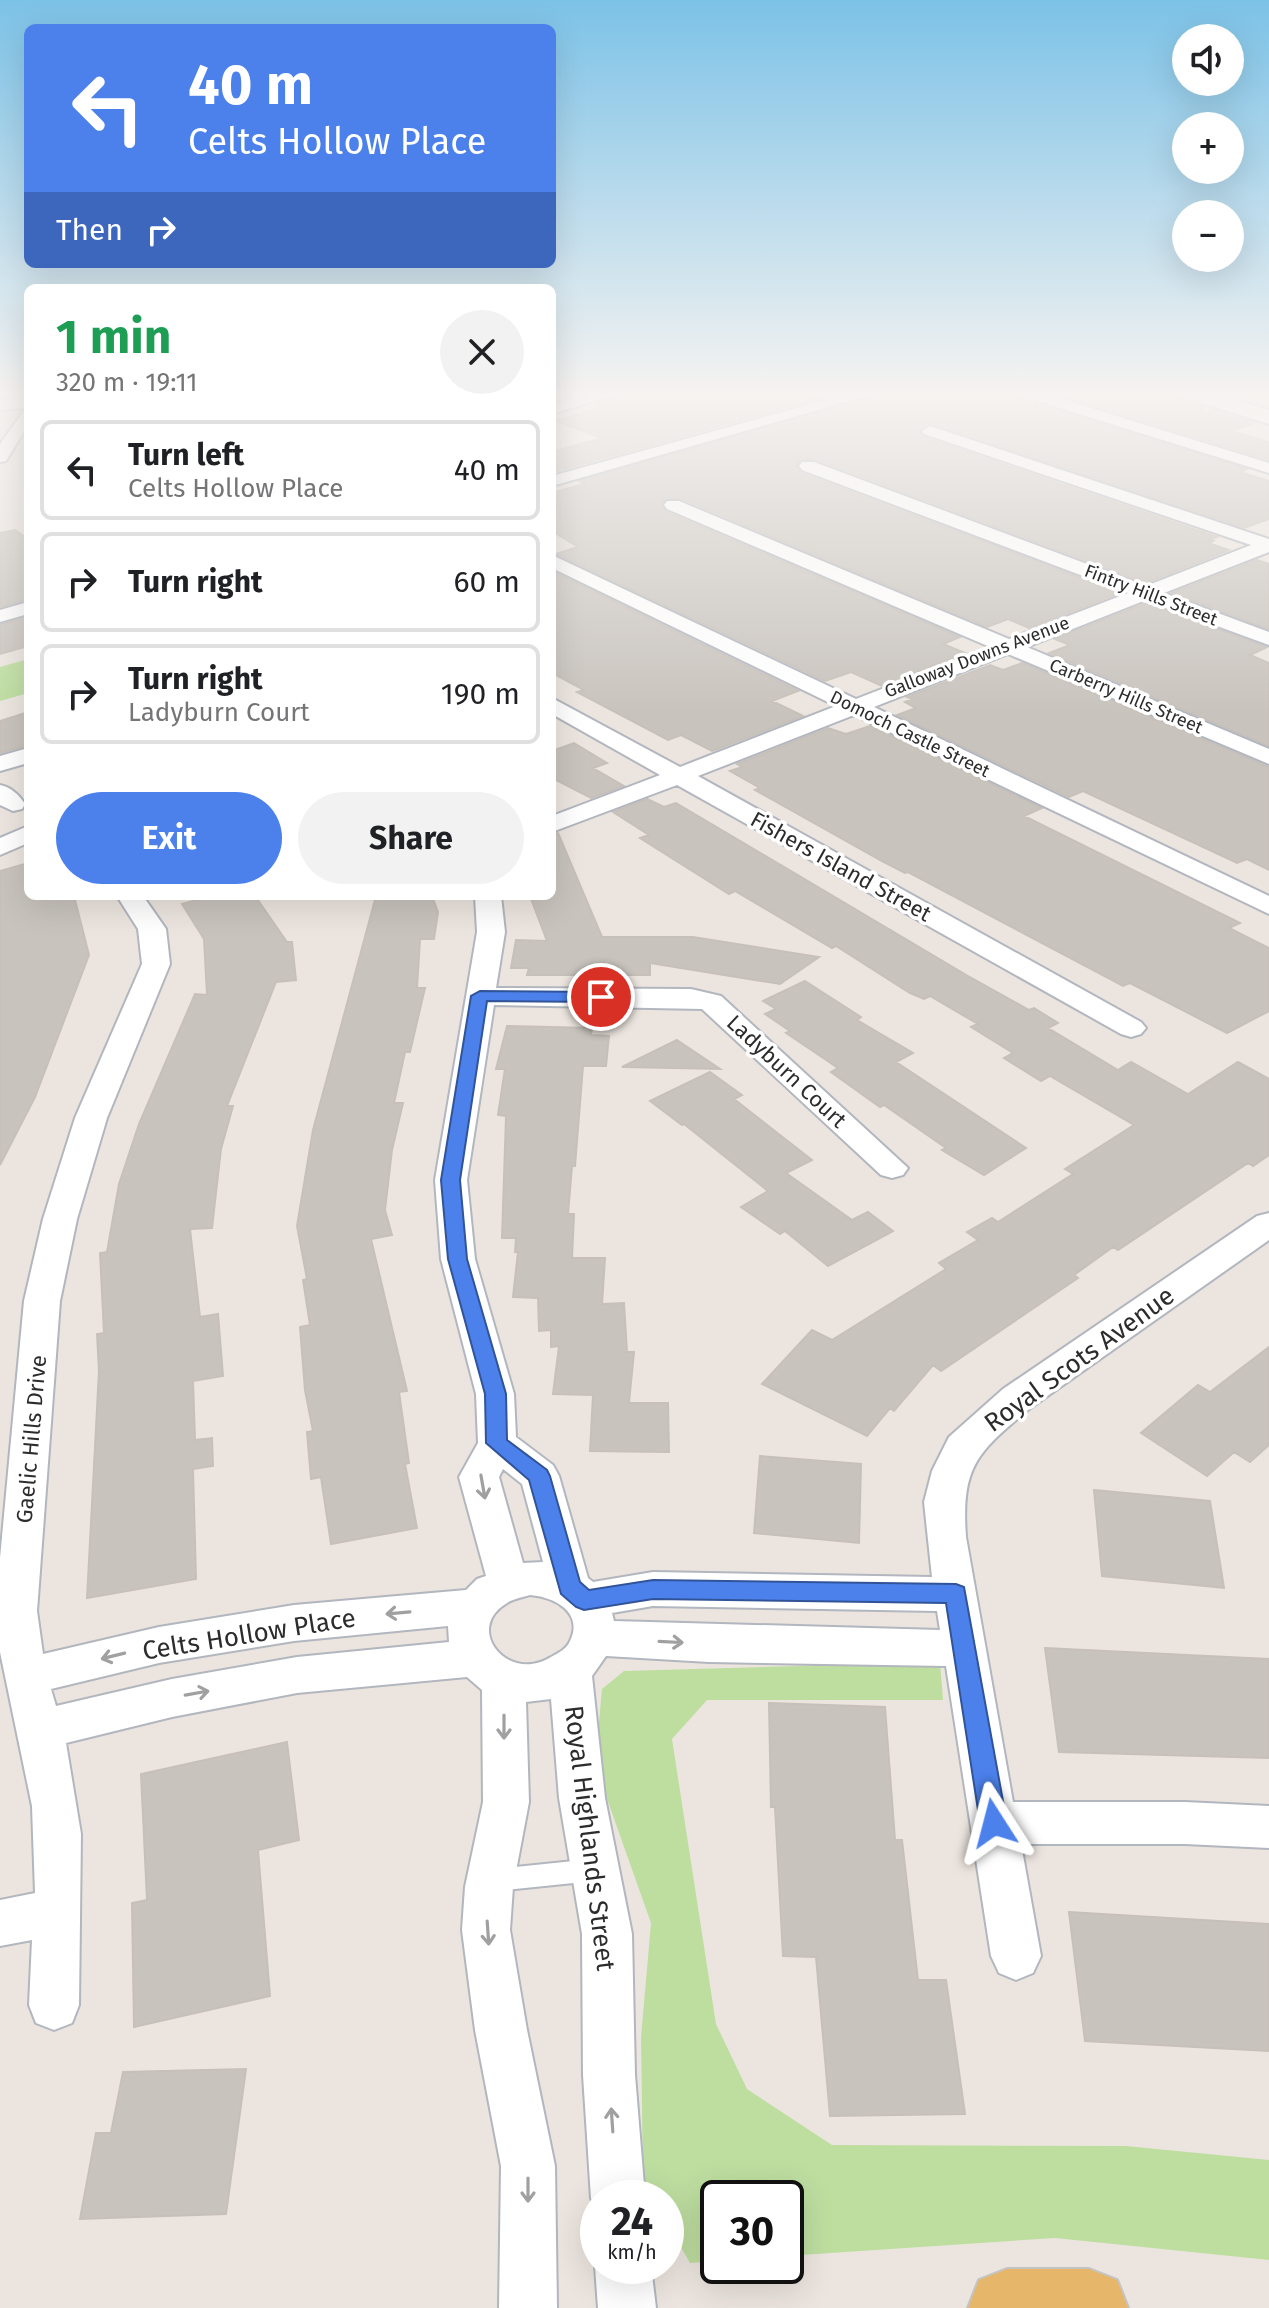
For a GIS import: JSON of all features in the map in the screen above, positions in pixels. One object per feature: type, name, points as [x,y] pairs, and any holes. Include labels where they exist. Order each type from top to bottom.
[{"type":"main road","points":[[1007,2308],[1089,2308]]},
{"type":"street","name":"Fintry Hills Street","points":[[898,500],[1269,639]]},
{"type":"street","points":[[1139,500],[1265,541]]},
{"type":"street","name":"Carberry Hills Street","points":[[673,505],[1269,757]]},
{"type":"street","name":"Galloway Downs Avenue","points":[[556,823],[668,770],[1265,541]]},
{"type":"street","name":"Domoch Castle Street","points":[[556,563],[1269,906]]},
{"type":"street","points":[[0,616],[24,609]]},
{"type":"street","name":"Fishers Island Street","points":[[556,707],[1131,1028]]},
{"type":"street","points":[[0,764],[24,756]]},
{"type":"street","name":"Galloway Downs Avenue","points":[[556,804],[668,770]]},
{"type":"street","points":[[0,847],[24,836]]},
{"type":"street","name":"Gaelic Hills Drive","points":[[54,2005],[59,1835],[52,1779],[18,1649],[16,1611],[42,1301],[48,1265],[91,1118],[156,964],[152,929],[133,900]]},
{"type":"street","points":[[488,900],[491,932],[451,1180],[458,1259],[495,1394],[497,1443],[479,1477],[492,1594]]},
{"type":"street","name":"Ladyburn Court","points":[[480,996],[691,998],[711,1002],[892,1168]]},
{"type":"street","name":"Royal Scots Avenue","points":[[1016,1956],[956,1594],[944,1502],[951,1471],[963,1447],[1016,1399],[1269,1224]]},
{"type":"street","name":"Royal Highlands Street","points":[[497,1443],[539,1476],[579,1624],[582,1798],[607,1934],[609,2075],[617,2180]]},
{"type":"street","points":[[528,2308],[528,2166],[501,2030],[486,1930],[491,1881],[506,1802],[489,1669],[467,1641],[468,1623],[492,1594],[530,1578],[551,1580],[579,1624],[709,1644],[965,1648]]},
{"type":"street","points":[[579,1624],[653,1589],[956,1594]]},
{"type":"street","name":"Celts Hollow Place","points":[[26,1677],[159,1645],[492,1594]]},
{"type":"street","name":"Royal Highlands Street","points":[[489,1669],[538,1683],[579,1624]]},
{"type":"street","name":"Celts Hollow Place","points":[[39,1730],[172,1698],[297,1675],[489,1669]]},
{"type":"street","points":[[994,1823],[1185,1823],[1269,1827]]},
{"type":"street","points":[[0,1923],[57,1912]]},
{"type":"street","points":[[625,2284],[627,2308]]},
{"type":"lane","points":[[491,1881],[595,1870]]},
{"type":"green space","points":[[24,660],[24,694],[0,701],[0,667]]},
{"type":"green space","points":[[940,1662],[943,1700],[707,1700],[672,1739],[716,2024],[747,2089],[832,2145],[1126,2146],[1269,2160],[1269,2260],[1055,2238],[804,2255],[804,2180],[700,2180],[700,2262],[690,2263],[684,2252],[684,2180],[643,2180],[641,2037],[651,1923],[595,1765],[602,1689],[624,1671]]},
{"type":"building","points":[[556,500],[665,500],[661,505],[666,512],[960,637],[943,644],[965,653],[882,686],[851,672],[825,681],[556,554],[578,547],[556,533]]},
{"type":"building","points":[[684,500],[872,500],[1120,593],[1029,628],[1008,619],[987,627]]},
{"type":"building","points":[[924,500],[1107,500],[1217,537],[1208,543],[1229,550],[1146,583]]},
{"type":"building","points":[[1160,500],[1269,500],[1269,519],[1244,528]]},
{"type":"building","points":[[15,530],[24,536],[24,600],[0,607],[0,533]]},
{"type":"building","points":[[1257,560],[1269,564],[1269,629],[1172,593]]},
{"type":"building","points":[[556,573],[798,691],[772,701],[803,716],[712,751],[681,735],[668,740],[577,692],[584,690],[556,675]]},
{"type":"building","points":[[1146,603],[1267,647],[1250,655],[1269,663],[1269,746],[1049,653],[1070,645],[1055,639]]},
{"type":"building","points":[[24,618],[24,647],[0,654],[0,625]]},
{"type":"building","points":[[1022,663],[1269,767],[1269,870],[1247,859],[1237,863],[1083,791],[1069,797],[897,715],[916,708],[905,702],[912,699],[907,697],[990,665],[1003,670]]},
{"type":"building","points":[[24,713],[24,746],[0,753],[0,721]]},
{"type":"building","points":[[870,726],[1042,808],[1024,816],[1240,923],[1229,928],[1269,948],[1269,1011],[1227,1033],[1130,983],[1123,986],[882,861],[755,790],[760,788],[730,771],[742,767],[737,764],[828,728],[846,734]]},
{"type":"building","points":[[574,743],[607,763],[593,768],[624,786],[591,798],[556,780],[556,750]]},
{"type":"building","points":[[647,799],[664,807],[676,803],[968,976],[1029,1010],[1034,1008],[1058,1023],[1048,1028],[1118,1070],[1131,1062],[1188,1094],[1238,1062],[1269,1079],[1269,1155],[1253,1166],[1248,1163],[1118,1250],[1113,1247],[1074,1275],[1078,1278],[941,1371],[933,1365],[894,1411],[890,1408],[867,1436],[762,1384],[812,1330],[832,1340],[946,1269],[939,1263],[978,1240],[967,1232],[992,1218],[998,1222],[1073,1174],[1065,1169],[1134,1125],[1050,1076],[1041,1081],[1004,1058],[1013,1053],[971,1027],[978,1024],[930,996],[924,999],[910,993],[836,946],[832,948],[735,891],[729,894],[640,838],[649,835],[613,812]]},
{"type":"building","points":[[556,834],[602,937],[693,937],[819,957],[780,984],[650,963],[650,975],[527,975],[529,968],[511,968],[516,940],[547,941],[532,900],[556,900]]},
{"type":"building","points":[[24,864],[24,900],[75,900],[89,955],[35,1097],[0,1165],[0,871]]},
{"type":"building","points":[[198,900],[258,900],[287,942],[292,942],[296,980],[276,982],[227,1106],[233,1106],[221,1149],[212,1228],[190,1229],[200,1317],[218,1314],[223,1376],[193,1381],[195,1440],[212,1438],[213,1466],[193,1469],[196,1579],[87,1598],[99,1371],[97,1334],[104,1333],[100,1253],[107,1252],[119,1184],[139,1124],[195,994],[207,995],[204,939],[182,904]]},
{"type":"building","points":[[375,900],[434,900],[438,912],[434,939],[420,939],[417,988],[425,988],[410,1052],[405,1052],[394,1103],[403,1103],[392,1150],[385,1210],[392,1235],[371,1239],[407,1391],[399,1392],[409,1463],[405,1464],[417,1528],[331,1544],[321,1477],[311,1479],[307,1432],[313,1431],[305,1390],[300,1327],[310,1325],[303,1280],[307,1279],[297,1226],[313,1130]]},
{"type":"building","points":[[805,981],[861,1017],[857,1020],[913,1053],[896,1062],[1026,1148],[984,1175],[942,1150],[946,1148],[831,1072],[838,1068],[786,1033],[790,1031],[765,1014],[776,1009],[763,1001]]},
{"type":"building","points":[[507,1026],[592,1028],[591,1035],[609,1036],[606,1066],[583,1066],[568,1214],[574,1214],[572,1258],[605,1258],[602,1304],[624,1303],[627,1352],[634,1352],[629,1403],[668,1403],[669,1452],[590,1451],[593,1395],[553,1394],[559,1346],[551,1347],[551,1330],[539,1331],[538,1298],[513,1297],[518,1252],[515,1252],[516,1238],[502,1238],[506,1116],[498,1115],[505,1069],[496,1069]]},
{"type":"building","points":[[677,1040],[720,1069],[622,1067]]},
{"type":"building","points":[[710,1072],[742,1095],[734,1099],[812,1160],[786,1173],[852,1220],[868,1212],[893,1231],[828,1266],[785,1231],[780,1234],[741,1207],[768,1191],[650,1101]]},
{"type":"building","points":[[1269,1347],[1269,1445],[1250,1462],[1234,1452],[1207,1476],[1141,1433],[1198,1385],[1210,1392]]},
{"type":"building","points":[[760,1456],[861,1464],[859,1543],[754,1533]]},
{"type":"building","points":[[1094,1490],[1210,1501],[1224,1588],[1102,1576]]},
{"type":"building","points":[[1045,1648],[1269,1659],[1269,1758],[1059,1752]]},
{"type":"building","points":[[769,1703],[885,1707],[895,1840],[902,1840],[918,1980],[946,1980],[965,2114],[830,2116],[816,1957],[783,1956],[775,1807],[771,1807]]},
{"type":"building","points":[[287,1742],[299,1840],[258,1850],[270,1996],[134,2027],[132,1903],[147,1900],[141,1774]]},
{"type":"building","points":[[1069,1912],[1269,1924],[1269,2051],[1085,2041]]},
{"type":"building","points":[[246,2069],[226,2214],[80,2219],[96,2133],[111,2133],[123,2072]]},
{"type":"route","points":[[601,997],[480,996],[451,1180],[458,1259],[495,1394],[497,1443],[539,1476],[570,1587],[584,1600],[653,1589],[956,1594],[994,1823]]}]
